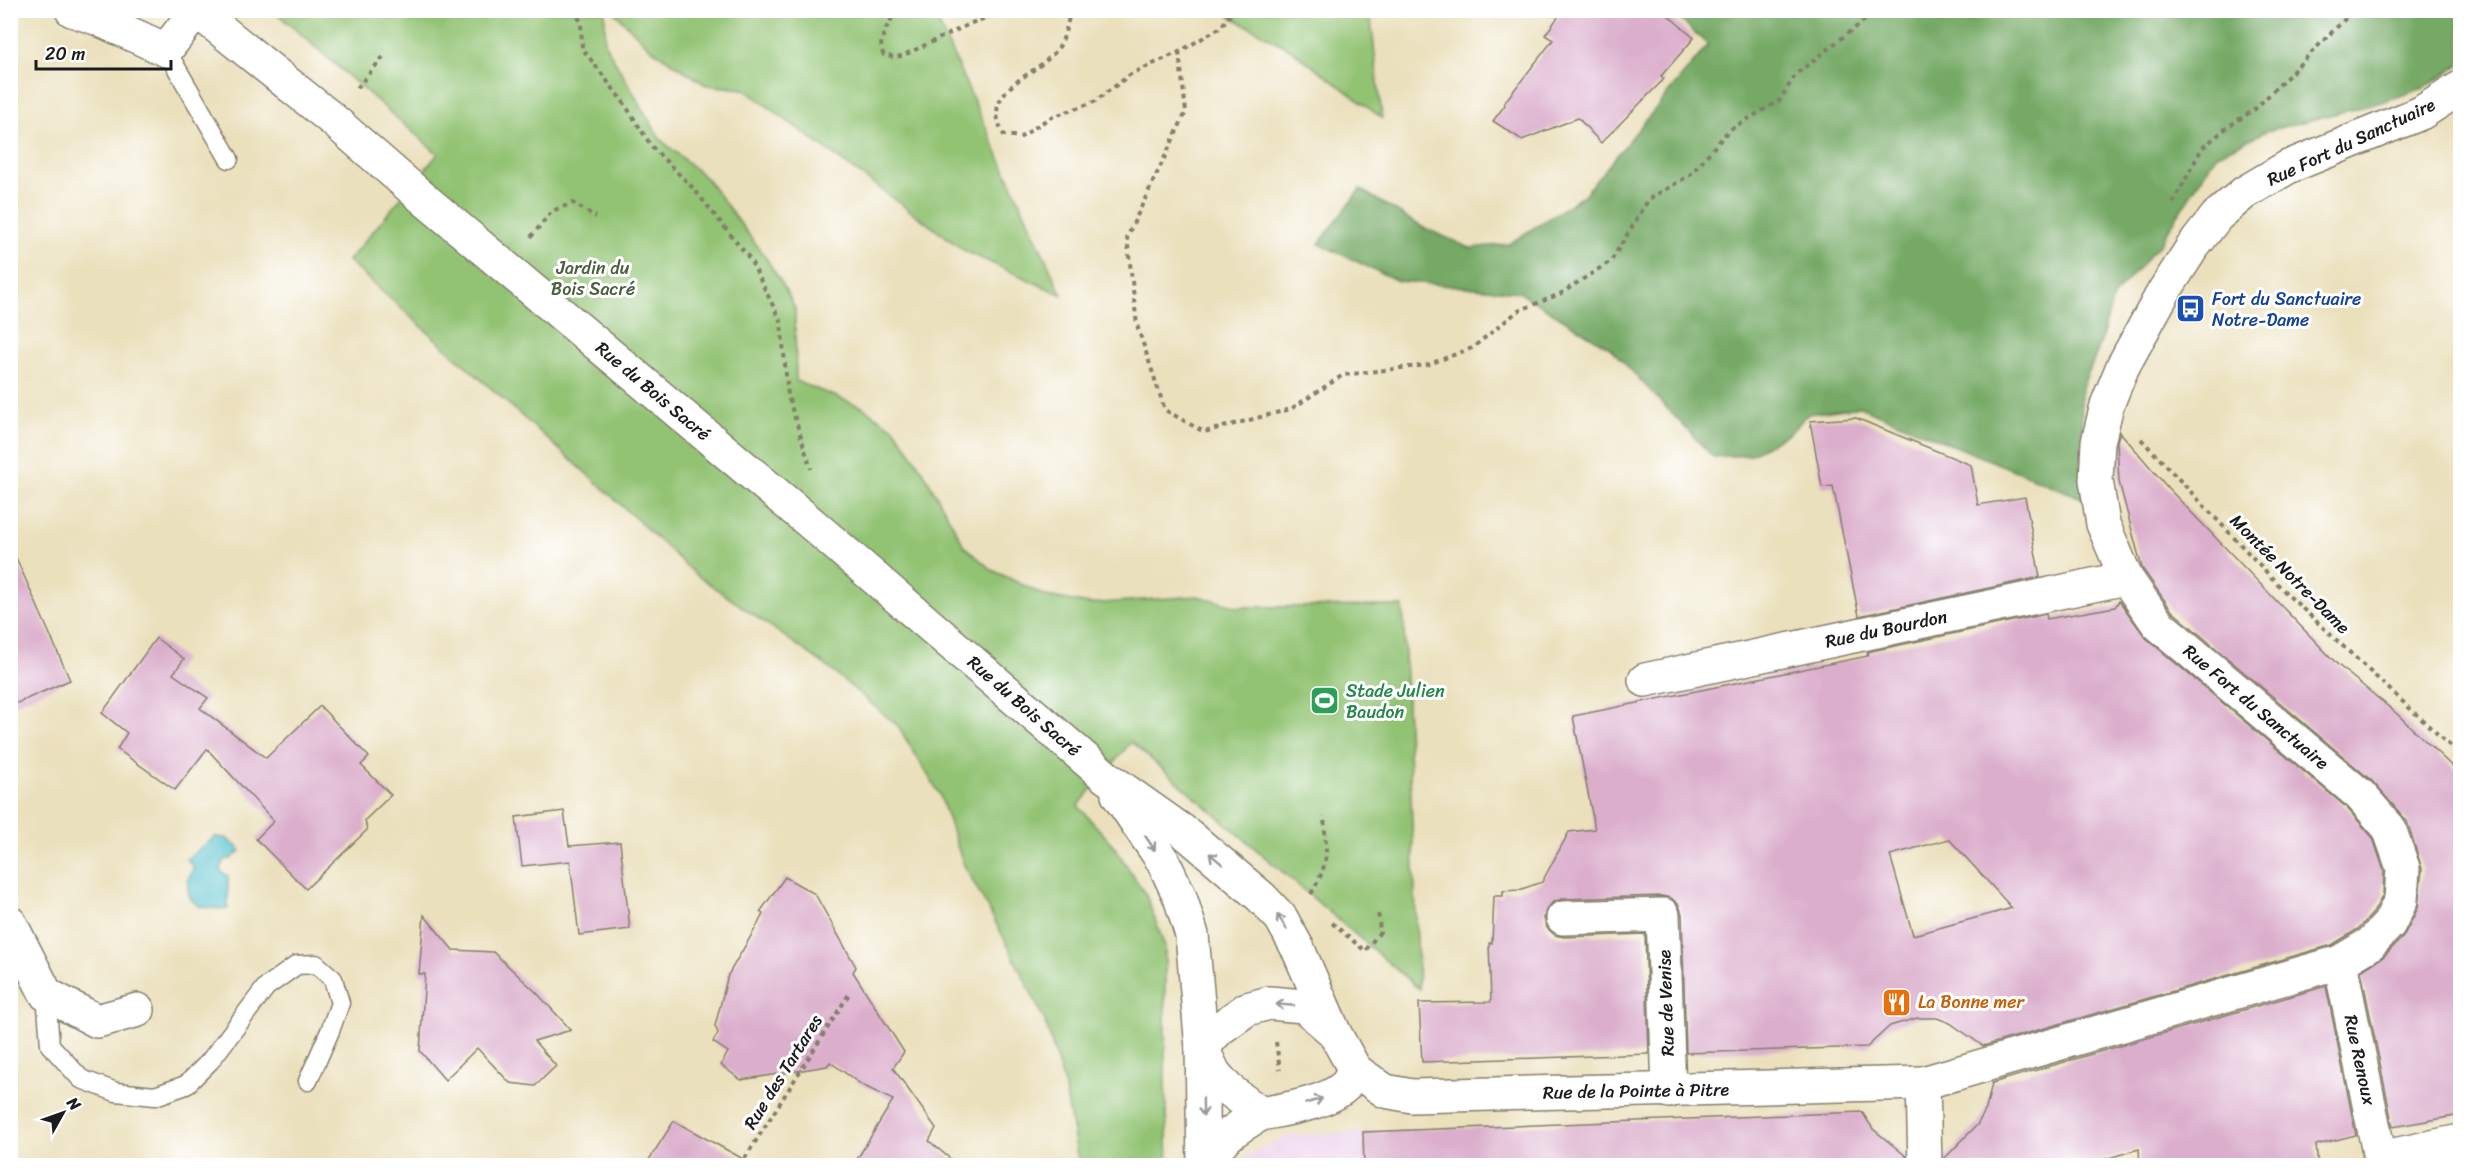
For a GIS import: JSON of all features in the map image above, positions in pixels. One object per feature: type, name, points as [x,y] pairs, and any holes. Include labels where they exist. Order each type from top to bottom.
[{"type":"street","points":[[72,10],[96,18],[166,50],[196,11]]},
{"type":"street","name":"Rue du Bois Sacré","points":[[196,11],[332,119],[812,524],[1106,777],[1188,835],[1261,897],[1281,918],[1298,949],[1334,1032]]},
{"type":"street","name":"Rue Fort du Sanctuaire","points":[[1923,1083],[2340,962],[2370,944],[2389,924],[2400,900],[2403,868],[2390,828],[2360,795],[2158,624],[2126,578],[2103,524],[2096,480],[2098,442],[2108,405],[2123,366],[2163,293],[2192,248],[2217,216],[2244,192],[2288,167],[2421,113],[2460,88]]},
{"type":"street","name":"Rue du Bourdon","points":[[1645,680],[2126,578]]},
{"type":"street","name":"Rue du Bois Sacré","points":[[1106,777],[1163,861],[1180,897],[1192,935],[1202,1048],[1214,1072],[1228,1089],[1261,1114]]},
{"type":"street","name":"Rue de Venise","points":[[1563,918],[1663,915],[1669,1091]]},
{"type":"street","points":[[10,923],[46,994],[97,1021],[138,1010]]},
{"type":"street","name":"Rue Renoux","points":[[2340,962],[2380,1158],[2460,1141]]},
{"type":"street","name":"Rue de la Pointe à Pitre","points":[[1202,1048],[1219,1029],[1247,1009],[1269,1004],[1304,1006],[1334,1032],[1355,1070],[1385,1091],[1412,1096],[1923,1083]]},
{"type":"street","points":[[1202,1048],[1204,1166]]},
{"type":"street","points":[[1204,1166],[1216,1145],[1239,1126],[1261,1114],[1331,1096],[1346,1085],[1355,1070]]},
{"type":"street","points":[[1923,1083],[1925,1166]]},
{"type":"lane","points":[[166,50],[229,159]]},
{"type":"lane","points":[[46,994],[50,1045],[81,1079],[116,1092],[155,1096],[186,1085],[210,1062],[266,987],[297,965],[316,964],[333,979],[339,1003],[330,1031],[308,1081]]},
{"type":"path","points":[[572,10],[581,21],[582,48],[624,103],[652,147],[693,188],[750,259],[781,322],[788,396],[812,473],[812,524]]},
{"type":"path","points":[[897,10],[881,43],[884,55],[893,57],[902,56],[974,22],[1010,10]]},
{"type":"path","points":[[1069,10],[1070,14],[1059,46],[1008,88],[999,102],[996,121],[1004,135],[1021,137],[1049,118],[1094,102],[1131,74],[1179,52],[1221,27],[1233,10]]},
{"type":"path","points":[[1179,52],[1186,112],[1127,237],[1137,325],[1166,410],[1204,432],[1292,409],[1343,375],[1427,365],[1472,348],[1518,311],[1560,294],[1611,261],[1649,199],[1690,175],[1729,130],[1779,101],[1796,74],[1865,20],[1885,10]]},
{"type":"path","points":[[2192,248],[2169,210],[2202,148],[2255,109],[2354,10]]},
{"type":"path","points":[[505,267],[552,211],[573,203],[596,217]]},
{"type":"path","name":"Montée Notre-Dame","points":[[2108,405],[2289,595],[2460,755]]},
{"type":"path","points":[[1323,916],[1365,951],[1380,932],[1378,911]]},
{"type":"path","name":"Rue des Tartares","points":[[740,1166],[849,994]]},
{"type":"shaded area","points":[[1400,1131],[1400,1165],[1237,1166],[1237,1161],[1289,1135]]},
{"type":"green space","name":"Jardin du Bois Sacré","points":[[274,11],[605,11],[605,44],[660,139],[707,179],[764,255],[786,290],[795,309],[796,381],[862,407],[895,429],[923,471],[965,547],[992,570],[1046,596],[1089,604],[1198,596],[1238,607],[1403,606],[1419,989],[1131,742],[1078,806],[1113,845],[1146,895],[1165,947],[1165,1080],[1168,1165],[1079,1165],[1064,1084],[1045,1021],[1005,940],[963,863],[940,795],[898,726],[824,664],[695,574],[606,491],[348,261],[438,154]]},
{"type":"green space","points":[[613,11],[933,11],[1062,295],[965,251],[744,89],[706,85],[651,49]]},
{"type":"green space","points":[[1220,11],[1370,11],[1382,118],[1290,49]]},
{"type":"green space","points":[[1671,11],[2460,11],[2460,65],[2424,88],[2382,102],[2267,131],[2216,155],[2159,245],[2113,297],[2100,345],[2081,390],[2084,499],[1860,407],[1808,414],[1791,432],[1750,455],[1713,457],[1610,348],[1519,292],[1398,281],[1319,244],[1360,189],[1422,227],[1470,248],[1509,244],[1583,196],[1708,45]]},
{"type":"water","points":[[215,837],[226,838],[241,850],[231,859],[226,859],[221,867],[221,872],[228,876],[228,909],[206,908],[197,904],[188,890],[189,879],[194,868],[187,859]]},
{"type":"building","points":[[1563,10],[1662,10],[1694,38],[1661,76],[1664,79],[1601,143],[1578,118],[1522,140],[1493,121],[1505,105],[1504,103],[1553,40],[1545,35]]},
{"type":"building","points":[[1856,418],[1971,465],[1978,505],[2025,497],[2040,577],[1859,616],[1833,486],[1822,487],[1810,421]]},
{"type":"building","points":[[2120,432],[2168,488],[2338,665],[2396,713],[2460,774],[2460,1115],[2393,1127],[2361,971],[2383,957],[2403,937],[2418,908],[2422,869],[2407,821],[2372,781],[2172,611],[2142,568],[2119,482],[2117,441]]},
{"type":"building","points":[[10,544],[70,680],[10,706]]},
{"type":"building","points":[[2119,601],[2146,638],[2347,808],[2373,838],[2384,871],[2383,895],[2373,913],[2358,929],[2332,945],[1983,1046],[1950,1023],[1937,1018],[1917,1018],[1890,1026],[1867,1047],[1686,1053],[1682,914],[1679,905],[1671,898],[1662,896],[1562,899],[1553,902],[1546,910],[1544,918],[1547,928],[1555,935],[1564,937],[1645,934],[1649,1054],[1422,1062],[1419,1003],[1491,1002],[1489,943],[1492,943],[1494,896],[1503,896],[1503,891],[1519,890],[1542,882],[1569,832],[1595,829],[1573,716],[1868,656],[1867,652],[2046,614],[2047,619],[2115,607]],"holes":[[[1949,839],[2012,908],[1913,935],[1890,855]]]},
{"type":"building","points":[[156,638],[184,659],[173,674],[208,698],[200,708],[266,758],[320,706],[369,757],[361,765],[391,795],[365,820],[367,830],[306,889],[256,839],[274,821],[207,749],[175,790],[117,749],[127,733],[102,713]]},
{"type":"building","points":[[564,811],[569,846],[620,842],[630,929],[579,935],[570,861],[522,866],[516,817]]},
{"type":"building","points":[[785,877],[815,894],[856,967],[853,972],[904,1052],[893,1068],[936,1128],[929,1141],[959,1166],[853,1166],[893,1100],[862,1085],[830,1062],[827,1066],[741,1080],[721,1065],[728,1052],[713,1042],[718,1033],[715,1026],[728,975],[758,924],[763,914],[760,912]]},
{"type":"building","points":[[424,915],[453,950],[493,952],[536,992],[571,1030],[534,1041],[556,1066],[535,1086],[510,1083],[477,1048],[445,1080],[420,1051],[425,974],[419,974]]},
{"type":"building","points":[[2326,986],[2356,1135],[2316,1145],[2318,1166],[2140,1166],[2139,1149],[2082,1166],[1944,1166],[1944,1159],[1977,1125],[1986,1109],[1992,1083]]},
{"type":"building","points":[[1862,1112],[1873,1129],[1906,1156],[1906,1166],[1364,1166],[1363,1132]]},
{"type":"building","points":[[674,1121],[756,1166],[645,1166]]},
{"type":"place","name":"Fort du Sanctuaire Notre-Dame","points":[[2191,309]]},
{"type":"place","name":"Stade Julien Baudon","points":[[1325,701]]},
{"type":"place","name":"La Bonne mer","points":[[1897,1002]]}]
